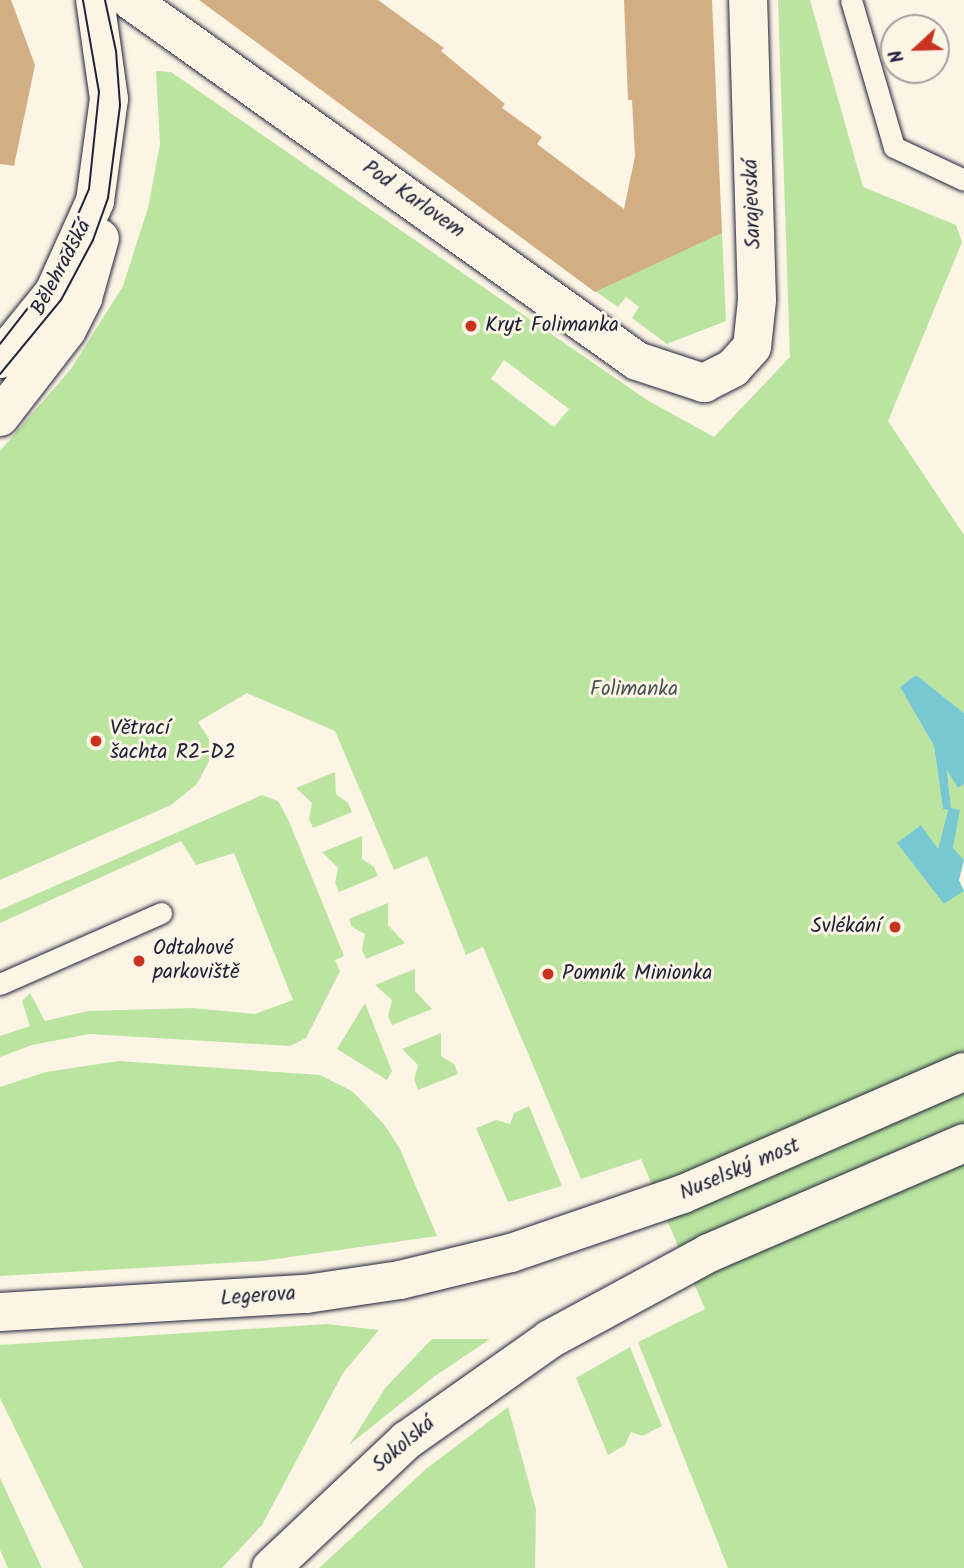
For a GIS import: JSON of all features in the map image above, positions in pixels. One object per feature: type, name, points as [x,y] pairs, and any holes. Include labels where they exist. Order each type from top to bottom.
[{"type":"street","name":"Bělehradská","points":[[0,359],[43,309],[75,251],[95,201],[108,124],[105,49],[94,0]]},
{"type":"street","name":"Pod Karlovem","points":[[130,0],[637,361],[704,383]]},
{"type":"street","name":"Sarajevská","points":[[704,383],[733,368],[752,346],[757,300],[748,0]]},
{"type":"street","points":[[0,417],[67,330],[83,298],[103,225],[108,124]]},
{"type":"street","name":"Nuselský most","points":[[511,1253],[663,1203],[964,1073]]},
{"type":"street","name":"Sokolská","points":[[271,1568],[407,1440],[481,1383],[550,1339],[698,1259],[964,1143]]},
{"type":"street","name":"Legerova","points":[[0,1312],[306,1294],[400,1280],[511,1253]]},
{"type":"lane","points":[[851,0],[894,147],[964,180]]},
{"type":"lane","points":[[0,984],[161,913]]},
{"type":"green space","name":"Folimanka","points":[[778,0],[810,0],[863,187],[956,225],[962,242],[888,421],[964,535],[964,713],[916,675],[900,687],[934,746],[943,809],[948,810],[938,849],[944,904],[964,891],[964,1568],[728,1568],[638,1342],[705,1309],[641,1159],[581,1179],[483,947],[466,955],[427,856],[394,870],[335,731],[247,693],[198,722],[209,739],[209,761],[197,784],[171,805],[0,880],[0,451],[71,369],[123,286],[148,208],[160,144],[156,71],[171,72],[647,400],[714,437],[790,357]],"holes":[[[504,360],[569,409],[554,427],[491,379]]]},
{"type":"green space","points":[[722,233],[726,321],[667,344],[632,318],[639,307],[626,297],[618,307],[595,291]]},
{"type":"green space","points":[[947,768],[958,788],[964,784],[964,860],[953,849],[959,810],[951,808]]},
{"type":"green space","points":[[335,772],[336,794],[348,803],[352,812],[313,828],[309,819],[312,803],[296,788]]},
{"type":"green space","points":[[262,795],[278,801],[288,819],[344,956],[335,960],[340,971],[306,1038],[290,1046],[89,1034],[32,1045],[0,1057],[0,1036],[30,1026],[22,1001],[30,993],[45,1021],[88,1011],[193,1008],[255,1014],[293,1000],[234,853],[196,865],[181,841],[0,923],[0,910]]},
{"type":"green space","points":[[362,836],[362,859],[374,867],[378,876],[339,892],[335,883],[338,868],[322,852]]},
{"type":"green space","points":[[388,903],[388,925],[405,943],[366,959],[362,950],[365,934],[352,927],[349,919]]},
{"type":"green space","points":[[415,969],[415,991],[432,1009],[392,1025],[388,1016],[392,1000],[375,985]]},
{"type":"green space","points":[[365,1003],[392,1071],[387,1080],[337,1049]]},
{"type":"green space","points":[[441,1033],[441,1056],[454,1064],[458,1074],[418,1090],[414,1080],[418,1065],[402,1049]]},
{"type":"green space","points":[[119,1061],[320,1075],[352,1091],[384,1124],[400,1149],[437,1236],[262,1261],[0,1276],[0,1087],[46,1072]]},
{"type":"green space","points":[[529,1106],[562,1186],[508,1202],[476,1128],[496,1120],[510,1124],[514,1113]]},
{"type":"green space","points":[[327,1324],[379,1330],[343,1373],[262,1525],[222,1568],[83,1568],[0,1398],[0,1345]]},
{"type":"green space","points":[[432,1339],[490,1339],[435,1376],[349,1445],[386,1387]]},
{"type":"green space","points":[[630,1347],[662,1426],[642,1436],[631,1432],[625,1445],[608,1455],[576,1378]]},
{"type":"green space","points":[[508,1407],[536,1509],[535,1568],[319,1568],[426,1469]]},
{"type":"green space","points":[[0,1478],[42,1568],[8,1568],[0,1550]]},
{"type":"water","points":[[916,675],[964,713],[964,784],[958,788],[947,770],[951,808],[960,810],[953,848],[964,860],[959,880],[964,891],[944,904],[897,843],[921,825],[938,849],[948,810],[943,809],[934,746],[900,687]]},
{"type":"building","points":[[0,0],[11,0],[35,65],[14,166],[0,164]]},
{"type":"building","points":[[199,0],[378,0],[444,48],[441,51],[505,104],[502,108],[542,137],[537,144],[624,209],[635,156],[632,100],[628,100],[624,0],[712,0],[722,233],[595,292]]},
{"type":"tram line","points":[[0,344],[49,281],[89,189],[99,92],[83,0]]},
{"type":"tram line","points":[[0,374],[61,300],[93,240],[108,198],[120,105],[116,51],[105,0]]},
{"type":"place","name":"Kryt Folimanka","points":[[471,326]]},
{"type":"place","name":"Větrací šachta R2-D2","points":[[96,741]]},
{"type":"place","name":"Svlékání","points":[[895,927]]},
{"type":"place","name":"Odtahové parkoviště","points":[[139,961]]},
{"type":"place","name":"Pomník Minionka","points":[[548,974]]}]
